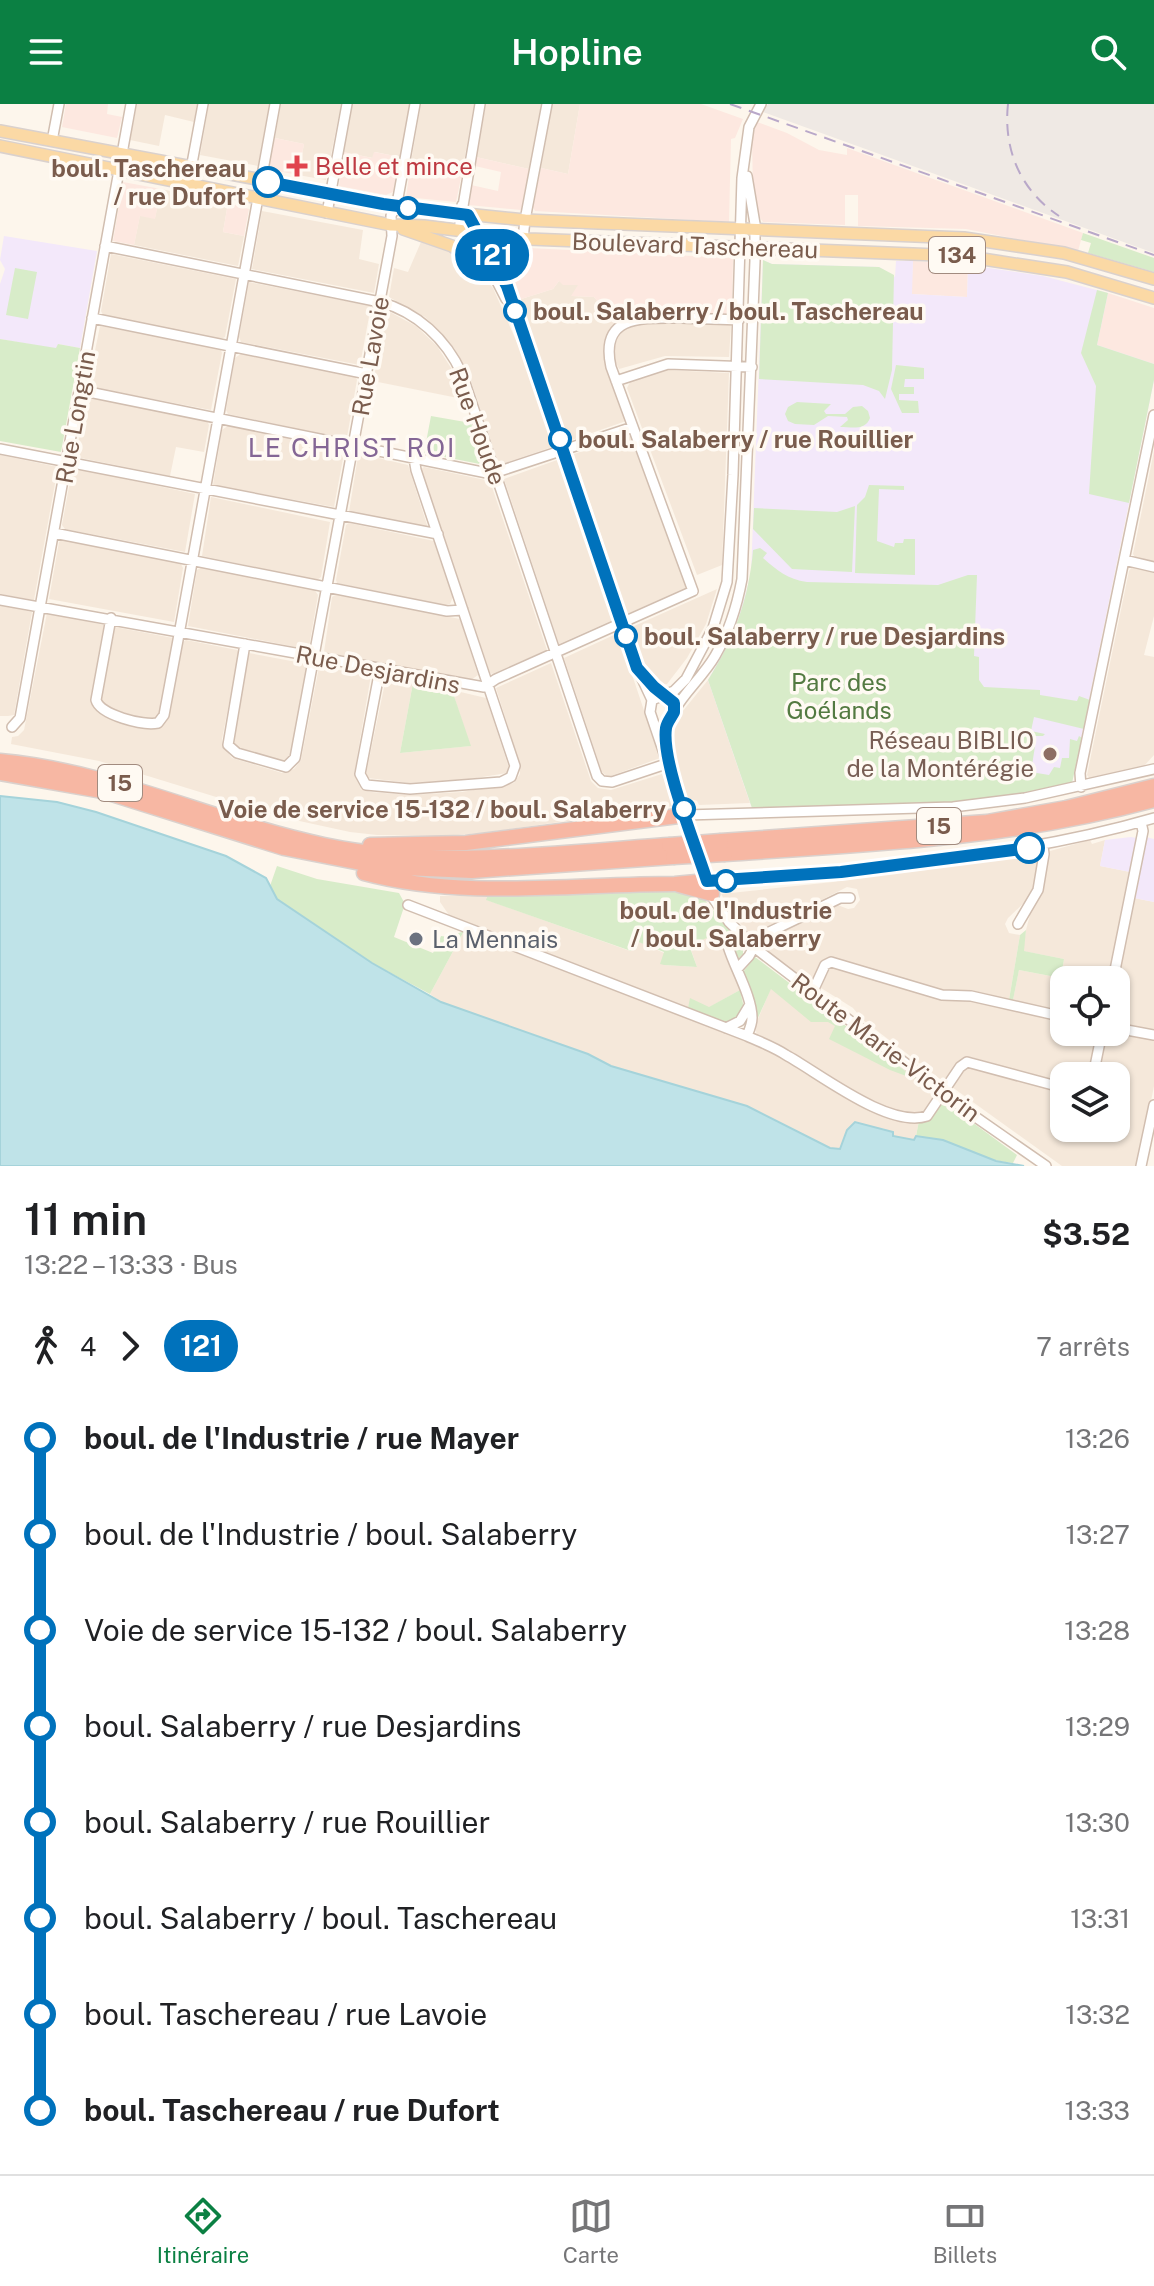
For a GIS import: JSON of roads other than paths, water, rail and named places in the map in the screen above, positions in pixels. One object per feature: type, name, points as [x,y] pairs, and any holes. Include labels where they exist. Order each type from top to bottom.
[{"type":"highway","name":"15","points":[[0,761],[61,769],[111,781],[322,845],[442,859],[671,851],[996,833],[1068,821],[1154,800]]},
{"type":"highway","name":"15","points":[[0,773],[102,791],[284,848],[362,865],[441,871],[671,851]]},
{"type":"highway","name":"15","points":[[723,848],[987,822],[1092,803],[1154,786]]},
{"type":"highway","points":[[322,845],[450,845],[686,815]]},
{"type":"highway","points":[[284,848],[379,877],[442,887],[675,884],[710,888]]},
{"type":"main road","name":"Boulevard Taschereau","points":[[0,131],[394,205],[525,220],[964,238],[1071,255],[1154,279]]},
{"type":"main road","name":"Boulevard Taschereau","points":[[0,146],[391,225],[517,239],[963,256],[1067,272],[1154,298]]},
{"type":"main road","points":[[391,225],[446,243],[495,276]]},
{"type":"main road","points":[[856,233],[856,250]]},
{"type":"main road","points":[[963,256],[964,238]]},
{"type":"main road","points":[[494,260],[501,246],[517,239]]},
{"type":"main road","points":[[1067,272],[1071,255]]},
{"type":"street","points":[[52,141],[59,104]]},
{"type":"street","name":"Rue Longtin","points":[[12,727],[20,718],[131,104]]},
{"type":"street","points":[[188,185],[203,104]]},
{"type":"street","points":[[111,618],[96,703],[102,711],[150,725],[161,721],[275,104]]},
{"type":"street","points":[[327,213],[347,104]]},
{"type":"street","name":"Rue Lavoie","points":[[245,644],[228,745],[234,752],[279,766],[290,765],[295,758],[392,236],[394,205],[399,195],[415,104]]},
{"type":"street","points":[[480,104],[464,211],[470,232],[520,328]]},
{"type":"street","points":[[517,239],[525,220],[547,104]]},
{"type":"street","points":[[652,700],[680,687],[713,628],[725,588],[731,538],[742,178],[749,127],[761,104]]},
{"type":"street","points":[[668,760],[666,734],[669,719],[718,652],[740,593],[745,545],[755,247],[746,153]]},
{"type":"street","points":[[464,211],[470,232],[494,260],[507,286],[637,668],[652,700],[649,709],[653,717],[660,721],[669,719]]},
{"type":"street","name":"Rue Houde","points":[[105,246],[380,302],[400,309],[424,324],[452,356],[465,384],[599,779],[612,782],[668,760]]},
{"type":"street","points":[[79,390],[484,473],[495,472],[633,427],[609,358],[610,343],[616,330],[629,321],[646,317],[739,320]]},
{"type":"street","points":[[92,318],[367,374]]},
{"type":"street","points":[[616,381],[668,364],[752,367]]},
{"type":"street","points":[[1081,787],[1080,773],[1154,415]]},
{"type":"street","name":"Rue Desjardins","points":[[0,600],[479,688],[693,591],[633,427]]},
{"type":"street","points":[[0,449],[438,534]]},
{"type":"street","points":[[380,669],[360,774],[363,782],[372,787],[410,789],[501,782],[511,777],[515,766],[414,458]]},
{"type":"street","points":[[54,533],[447,611],[463,610]]},
{"type":"street","points":[[1124,560],[1154,567]]},
{"type":"street","points":[[637,668],[673,701],[675,708]]},
{"type":"street","name":"Route Marie-Victorin","points":[[653,717],[710,888],[729,922],[753,946],[1046,1166]]},
{"type":"street","points":[[686,815],[934,809],[1004,801],[1081,787],[1153,767]]},
{"type":"street","points":[[710,888],[1043,846],[1154,818]]},
{"type":"street","points":[[1116,966],[1143,831],[1141,822]]},
{"type":"street","points":[[1018,924],[1038,890],[1043,846]]},
{"type":"street","points":[[738,968],[759,937],[840,898],[850,898]]},
{"type":"street","points":[[408,905],[747,1036],[786,1054],[861,1100],[890,1113],[924,1117],[960,1067],[969,1062],[1050,1084]]},
{"type":"street","points":[[728,946],[738,968],[752,1019],[747,1036]]},
{"type":"street","points":[[813,991],[825,965],[831,962],[942,995],[971,996],[1050,1014]]},
{"type":"street","points":[[726,1028],[740,1021],[749,1006]]},
{"type":"street","points":[[1130,1031],[1154,1035]]},
{"type":"street","points":[[1141,1166],[1154,1105]]},
{"type":"water","points":[[0,796],[57,802],[96,812],[226,856],[266,878],[277,899],[372,963],[441,1002],[588,1054],[611,1066],[747,1106],[830,1148],[840,1149],[847,1130],[855,1122],[893,1132],[893,1136],[943,1140],[996,1161],[1024,1166],[0,1166]]},
{"type":"railway","points":[[730,104],[1154,255]]},
{"type":"railway","points":[[1008,104],[1009,137],[1017,168],[1034,194],[1059,216]]},
{"type":"place","name":"Belle et mince","points":[[297,166]]},
{"type":"place","name":"boul. Taschereau / rue Dufort","points":[[268,182]]},
{"type":"place","name":"boul. Salaberry / boul. Taschereau","points":[[515,311]]},
{"type":"place","name":"boul. Salaberry / rue Rouillier","points":[[560,439]]},
{"type":"place","name":"boul. Salaberry / rue Desjardins","points":[[626,636]]},
{"type":"place","name":"Réseau BIBLIO de la Montérégie","points":[[1050,754]]},
{"type":"place","name":"Voie de service 15-132 / boul. Salaberry","points":[[684,809]]},
{"type":"place","name":"boul. de l'Industrie / boul. Salaberry","points":[[726,881]]},
{"type":"place","name":"La Mennais","points":[[416,939]]},
{"type":"district","name":"LE CHRIST ROI","points":[[352,447]]},
{"type":"park label","name":"Parc des Goélands","points":[[839,696]]}]
